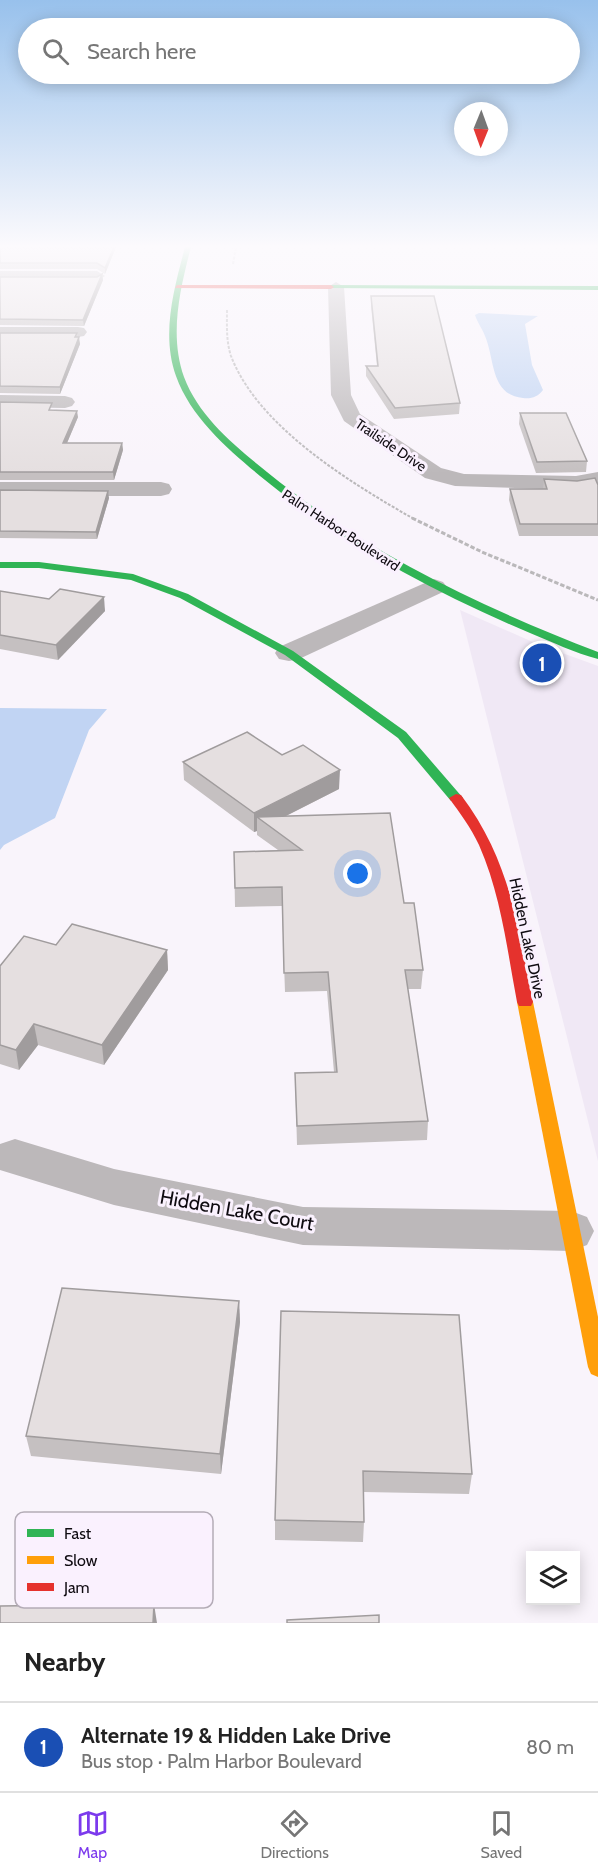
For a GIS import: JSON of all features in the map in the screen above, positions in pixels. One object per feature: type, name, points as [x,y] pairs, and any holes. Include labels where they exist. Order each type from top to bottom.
[{"type":"street","name":"Palm Harbor Boulevard","points":[[173,323],[171,335],[179,374],[190,399],[212,427],[274,486],[308,511],[434,587],[556,641],[598,656]]},
{"type":"street","name":"Trailside Drive","points":[[338,323],[341,395],[351,417],[433,473],[463,481],[576,483],[598,479]]},
{"type":"street","points":[[0,332],[78,333]]},
{"type":"street","points":[[0,401],[65,402]]},
{"type":"street","points":[[0,489],[161,489]]},
{"type":"street","name":"Hidden Lake Drive","points":[[0,565],[39,565],[134,577],[184,596],[290,652],[402,735],[470,814],[501,883],[598,1367]]},
{"type":"street","points":[[290,652],[434,587]]},
{"type":"street","name":"Hidden Lake Court","points":[[15,1157],[114,1187],[303,1226],[571,1231]]},
{"type":"shaded area","points":[[460,610],[535,643],[598,666],[598,1161]]},
{"type":"water","points":[[479,323],[527,323],[525,324],[532,365],[543,390],[539,394],[523,398],[505,390],[495,374],[485,336]]},
{"type":"water","points":[[0,708],[107,709],[89,730],[55,818],[4,845],[0,850]]},
{"type":"building","points":[[374,323],[440,323],[460,403],[395,408],[366,366],[378,366]]},
{"type":"building","points":[[0,333],[77,333],[75,337],[79,337],[60,387],[0,386]]},
{"type":"building","points":[[0,402],[52,403],[49,410],[77,411],[63,443],[122,443],[113,472],[0,472]]},
{"type":"building","points":[[520,413],[566,413],[587,461],[537,462]]},
{"type":"building","points":[[595,478],[598,485],[598,524],[520,524],[510,489],[547,489],[544,479],[577,481]]},
{"type":"building","points":[[0,490],[108,491],[96,532],[0,531]]},
{"type":"building","points":[[60,589],[104,597],[56,645],[0,635],[0,591],[49,599]]},
{"type":"building","points":[[247,732],[282,755],[303,745],[340,770],[254,813],[183,762]]},
{"type":"building","points":[[390,813],[404,903],[414,903],[423,970],[405,970],[428,1121],[297,1126],[295,1073],[337,1072],[328,972],[284,973],[282,887],[235,888],[234,852],[302,850],[257,817]]},
{"type":"building","points":[[72,924],[167,950],[102,1045],[34,1024],[16,1050],[0,1045],[0,966],[24,936],[56,945]]},
{"type":"building","points":[[62,1288],[239,1301],[220,1454],[26,1436]]},
{"type":"building","points":[[281,1311],[459,1315],[472,1474],[363,1471],[364,1522],[275,1520]]},
{"type":"building","points":[[0,1606],[15,1606],[15,1608],[154,1608],[153,1623],[0,1623]]},
{"type":"building","points":[[379,1615],[379,1623],[287,1623],[287,1620]]},
{"type":"traffic: fast","points":[[173,323],[173,344],[176,360],[180,376],[193,402],[222,437],[293,498],[333,526],[417,576],[506,619],[598,656]]},
{"type":"traffic: fast","points":[[0,565],[39,565],[133,577],[184,596],[289,653],[402,735],[456,798]]},
{"type":"traffic: slow","points":[[525,1002],[598,1367]]},
{"type":"traffic: jam","points":[[456,798],[485,843],[495,869],[510,922],[525,1002]]},
{"type":"place","name":"Alternate 19 & Hidden Lake Drive","points":[[542,663]]}]
